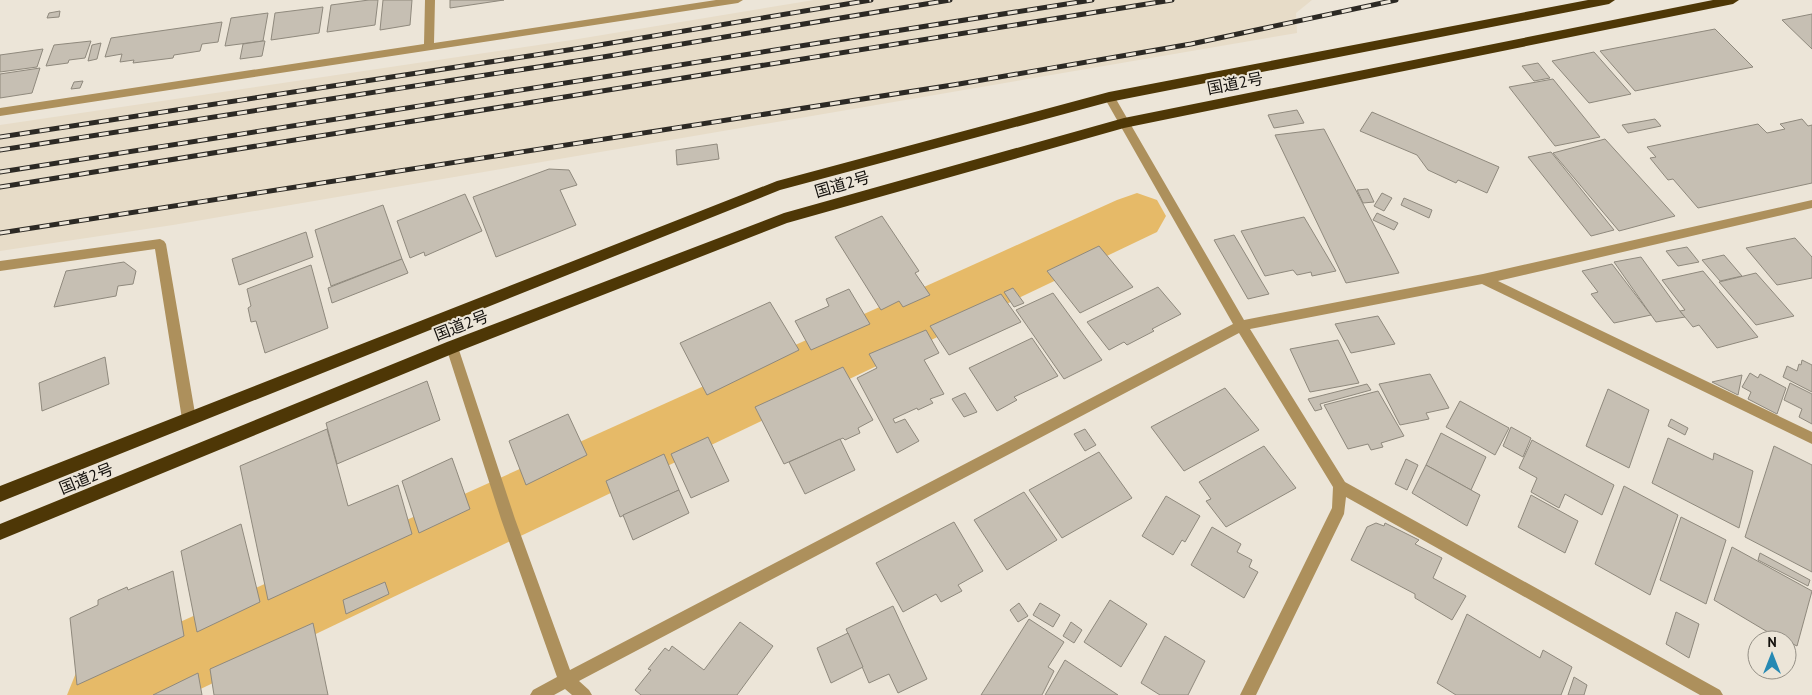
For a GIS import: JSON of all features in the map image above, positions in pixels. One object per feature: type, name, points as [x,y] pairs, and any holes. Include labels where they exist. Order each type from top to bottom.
[{"type":"highway","name":"国道2号","points":[[0,494],[777,186],[1109,97],[1608,0]]},
{"type":"highway","name":"国道2号","points":[[0,532],[452,347],[784,218],[1124,123],[1733,0]]},
{"type":"street","points":[[429,48],[430,0]]},
{"type":"street","points":[[0,112],[738,0]]},
{"type":"street","points":[[1109,97],[1241,326],[1340,486],[1715,695]]},
{"type":"street","points":[[538,695],[1241,326],[1483,279],[1812,204]]},
{"type":"street","points":[[0,266],[160,244],[188,419]]},
{"type":"street","points":[[1483,279],[1812,438]]},
{"type":"street","points":[[452,347],[508,519],[566,680],[584,695]]},
{"type":"street","points":[[1248,695],[1339,509],[1340,486]]},
{"type":"shaded area","points":[[814,0],[1312,0],[1296,13],[1297,33],[173,225],[0,251],[0,125],[572,40]]},
{"type":"building","points":[[378,0],[375,25],[327,32],[331,5]]},
{"type":"building","points":[[383,0],[412,0],[410,25],[380,30]]},
{"type":"building","points":[[450,0],[504,0],[450,8]]},
{"type":"building","points":[[323,7],[319,33],[271,40],[275,13]]},
{"type":"building","points":[[60,11],[59,17],[47,18],[49,13]]},
{"type":"building","points":[[268,13],[263,41],[225,46],[231,18]]},
{"type":"building","points":[[1812,14],[1812,49],[1782,20]]},
{"type":"building","points":[[222,22],[218,42],[202,44],[200,51],[174,55],[173,58],[133,63],[134,60],[120,62],[122,54],[105,57],[111,38]]},
{"type":"building","points":[[1715,29],[1753,67],[1635,91],[1600,51]]},
{"type":"building","points":[[91,41],[85,58],[46,66],[54,45]]},
{"type":"building","points":[[265,41],[262,56],[240,59],[243,44]]},
{"type":"building","points":[[101,43],[97,59],[88,61],[92,45]]},
{"type":"building","points":[[43,49],[37,67],[0,72],[0,55]]},
{"type":"building","points":[[1594,52],[1631,94],[1589,103],[1552,61]]},
{"type":"building","points":[[1538,63],[1550,78],[1534,81],[1522,66]]},
{"type":"building","points":[[40,68],[32,93],[0,98],[0,74]]},
{"type":"building","points":[[1553,79],[1600,137],[1555,146],[1509,87]]},
{"type":"building","points":[[83,81],[80,88],[71,89],[74,82]]},
{"type":"building","points":[[1297,110],[1304,123],[1274,128],[1268,115]]},
{"type":"building","points":[[1372,112],[1499,167],[1487,193],[1458,180],[1456,183],[1428,170],[1417,155],[1360,131]]},
{"type":"building","points":[[1655,119],[1661,126],[1628,133],[1622,125]]},
{"type":"building","points":[[1802,119],[1808,126],[1812,125],[1812,183],[1698,208],[1673,179],[1668,180],[1650,158],[1656,157],[1647,147],[1758,124],[1767,133],[1785,129],[1780,124]]},
{"type":"building","points":[[1324,129],[1399,273],[1346,283],[1275,135]]},
{"type":"building","points":[[1605,139],[1675,216],[1619,231],[1553,153]]},
{"type":"building","points":[[717,144],[719,159],[677,165],[676,150]]},
{"type":"building","points":[[1551,152],[1614,230],[1591,236],[1528,157]]},
{"type":"building","points":[[549,169],[569,170],[577,185],[560,190],[576,225],[496,257],[473,197]]},
{"type":"building","points":[[1368,189],[1374,202],[1363,203],[1357,190]]},
{"type":"building","points":[[1382,193],[1392,198],[1384,211],[1374,206]]},
{"type":"building","points":[[465,194],[482,231],[425,256],[424,252],[410,258],[397,221]]},
{"type":"building","points":[[1404,198],[1432,210],[1429,218],[1401,205]]},
{"type":"building","points":[[383,205],[402,259],[331,286],[315,230]]},
{"type":"building","points":[[1377,213],[1398,223],[1394,230],[1373,220]]},
{"type":"building","points":[[882,216],[919,271],[915,273],[930,295],[903,307],[899,301],[881,310],[835,237]]},
{"type":"building","points":[[1304,217],[1336,271],[1312,276],[1311,272],[1297,275],[1293,270],[1265,276],[1241,231]]},
{"type":"building","points":[[306,232],[313,257],[239,285],[232,259]]},
{"type":"building","points":[[1234,235],[1269,294],[1248,299],[1214,240]]},
{"type":"building","points":[[1795,238],[1812,257],[1812,278],[1777,285],[1746,248]]},
{"type":"building","points":[[1099,246],[1133,287],[1080,313],[1047,271]]},
{"type":"building","points":[[1687,247],[1699,262],[1678,266],[1666,251]]},
{"type":"building","points":[[1724,255],[1742,276],[1720,281],[1702,260]]},
{"type":"building","points":[[1641,257],[1685,317],[1656,322],[1614,262]]},
{"type":"building","points":[[402,259],[408,273],[332,303],[328,288]]},
{"type":"building","points":[[124,262],[136,271],[133,284],[118,286],[116,296],[54,307],[66,271]]},
{"type":"building","points":[[1612,264],[1651,315],[1614,323],[1591,294],[1598,292],[1582,271]]},
{"type":"building","points":[[311,265],[328,328],[265,353],[256,321],[251,322],[248,308],[251,306],[247,289]]},
{"type":"building","points":[[1703,271],[1758,337],[1717,348],[1699,325],[1693,327],[1680,311],[1685,310],[1662,280]]},
{"type":"building","points":[[1756,273],[1794,316],[1756,325],[1719,282]]},
{"type":"building","points":[[1158,287],[1181,314],[1127,345],[1124,342],[1109,350],[1087,322]]},
{"type":"building","points":[[1013,288],[1024,303],[1014,307],[1004,292]]},
{"type":"building","points":[[849,289],[870,324],[811,350],[795,321],[829,306],[826,299]]},
{"type":"building","points":[[1053,293],[1102,360],[1064,379],[1016,310]]},
{"type":"building","points":[[1001,294],[1021,322],[949,355],[930,326]]},
{"type":"building","points":[[770,302],[799,350],[707,395],[680,343]]},
{"type":"building","points":[[1378,316],[1395,344],[1351,353],[1335,324]]},
{"type":"building","points":[[926,330],[939,353],[924,360],[944,394],[930,399],[933,403],[893,419],[895,423],[905,419],[919,441],[897,453],[857,378],[877,368],[869,354]]},
{"type":"building","points":[[1032,338],[1058,376],[1014,397],[1017,400],[997,411],[969,368]]},
{"type":"building","points":[[1338,340],[1359,383],[1310,392],[1290,349]]},
{"type":"building","points":[[105,357],[109,384],[42,411],[39,383]]},
{"type":"building","points":[[1802,360],[1812,365],[1812,392],[1783,377],[1787,366],[1797,371]]},
{"type":"building","points":[[843,367],[873,420],[858,428],[860,433],[845,440],[843,438],[784,464],[755,407]]},
{"type":"building","points":[[1750,373],[1758,378],[1760,374],[1786,388],[1777,414],[1748,399],[1751,392],[1742,387]]},
{"type":"building","points":[[1430,374],[1449,408],[1426,413],[1429,419],[1400,425],[1379,384]]},
{"type":"building","points":[[1742,375],[1738,395],[1712,382]]},
{"type":"building","points":[[427,381],[440,420],[337,464],[326,423]]},
{"type":"building","points":[[1790,383],[1812,394],[1812,424],[1799,417],[1802,409],[1784,400]]},
{"type":"building","points":[[1367,384],[1371,390],[1320,404],[1322,409],[1315,411],[1308,399]]},
{"type":"building","points":[[1225,388],[1259,430],[1184,471],[1151,427]]},
{"type":"building","points":[[1608,389],[1649,410],[1629,468],[1586,446]]},
{"type":"building","points":[[1378,391],[1404,436],[1381,443],[1383,447],[1371,450],[1368,444],[1348,449],[1324,405]]},
{"type":"building","points":[[965,393],[977,412],[964,417],[952,399]]},
{"type":"building","points":[[1460,401],[1509,428],[1495,455],[1446,427]]},
{"type":"building","points":[[568,414],[587,455],[526,485],[509,441]]},
{"type":"building","points":[[1671,419],[1688,428],[1685,435],[1668,426]]},
{"type":"building","points":[[1511,427],[1531,438],[1523,457],[1503,446]]},
{"type":"building","points":[[327,429],[348,506],[398,485],[412,534],[268,600],[240,466]]},
{"type":"building","points":[[1085,429],[1096,445],[1085,451],[1074,434]]},
{"type":"building","points":[[1441,433],[1486,457],[1471,490],[1426,465]]},
{"type":"building","points":[[708,437],[729,481],[691,498],[671,454]]},
{"type":"building","points":[[1668,438],[1713,460],[1714,453],[1753,471],[1739,528],[1652,483]]},
{"type":"building","points":[[840,439],[855,470],[805,494],[789,462]]},
{"type":"building","points":[[1532,440],[1614,485],[1602,515],[1565,494],[1559,508],[1531,492],[1537,478],[1519,468]]},
{"type":"building","points":[[1264,446],[1296,488],[1226,527],[1206,501],[1211,499],[1199,482]]},
{"type":"building","points":[[1774,446],[1812,465],[1812,572],[1745,537]]},
{"type":"building","points":[[1099,452],[1132,498],[1062,538],[1029,490]]},
{"type":"building","points":[[664,454],[679,490],[620,517],[606,481]]},
{"type":"building","points":[[452,458],[470,509],[419,533],[402,481]]},
{"type":"building","points":[[1406,459],[1418,465],[1407,490],[1395,484]]},
{"type":"building","points":[[1426,465],[1480,495],[1467,526],[1412,493]]},
{"type":"building","points":[[1624,486],[1678,515],[1650,595],[1595,564]]},
{"type":"building","points":[[679,490],[689,513],[633,540],[623,515]]},
{"type":"building","points":[[1024,492],[1057,540],[1007,570],[974,520]]},
{"type":"building","points":[[1531,495],[1578,521],[1565,553],[1518,527]]},
{"type":"building","points":[[1166,496],[1200,516],[1185,542],[1182,540],[1173,555],[1142,536]]},
{"type":"building","points":[[1681,517],[1726,540],[1706,604],[1660,580]]},
{"type":"building","points":[[954,522],[983,571],[958,585],[962,591],[941,602],[936,594],[903,612],[876,563]]},
{"type":"building","points":[[1376,523],[1384,526],[1385,523],[1419,540],[1415,544],[1442,558],[1433,578],[1466,596],[1452,620],[1415,598],[1415,594],[1351,560],[1367,527]]},
{"type":"building","points":[[241,524],[260,602],[197,632],[181,551]]},
{"type":"building","points":[[1212,527],[1241,544],[1237,552],[1252,560],[1249,567],[1258,572],[1244,598],[1191,565]]},
{"type":"building","points":[[1732,547],[1812,591],[1797,646],[1797,630],[1764,630],[1714,600]]},
{"type":"building","points":[[1760,553],[1810,580],[1808,586],[1758,560]]},
{"type":"building","points":[[173,571],[184,636],[77,685],[70,618],[98,605],[98,600],[127,587],[128,590]]},
{"type":"building","points":[[385,582],[389,594],[346,614],[343,600]]},
{"type":"building","points":[[1110,600],[1147,624],[1121,667],[1084,642]]},
{"type":"building","points":[[1019,603],[1028,616],[1018,622],[1010,610]]},
{"type":"building","points":[[1040,603],[1060,615],[1053,627],[1033,615]]},
{"type":"building","points":[[893,606],[927,679],[898,693],[889,674],[869,683],[846,629]]},
{"type":"building","points":[[1676,612],[1699,624],[1689,658],[1666,644]]},
{"type":"building","points":[[1467,614],[1540,658],[1543,650],[1572,667],[1561,695],[1456,695],[1437,683]]},
{"type":"building","points":[[1029,619],[1064,642],[1048,667],[1054,671],[1042,695],[981,695]]},
{"type":"building","points":[[740,622],[773,646],[737,695],[641,695],[635,690],[651,670],[648,669],[665,648],[669,651],[672,646],[704,670]]},
{"type":"building","points":[[1071,622],[1082,630],[1074,643],[1063,636]]},
{"type":"building","points":[[313,623],[328,695],[214,695],[210,669]]},
{"type":"building","points":[[848,633],[863,667],[831,683],[817,648]]},
{"type":"building","points":[[1165,636],[1205,661],[1188,695],[1160,695],[1141,683]]},
{"type":"building","points":[[1065,660],[1118,695],[1045,695]]},
{"type":"building","points":[[198,673],[202,695],[153,695]]},
{"type":"building","points":[[1574,677],[1587,685],[1584,695],[1568,695]]},
{"type":"waterway","points":[[105,695],[1137,216]]},
{"type":"railway","points":[[0,137],[581,48],[871,0]]},
{"type":"railway","points":[[0,150],[603,57],[950,0]]},
{"type":"railway","points":[[0,172],[1092,0]]},
{"type":"railway","points":[[0,187],[1172,0]]},
{"type":"railway","points":[[0,233],[959,84],[1191,44],[1396,0]]}]
